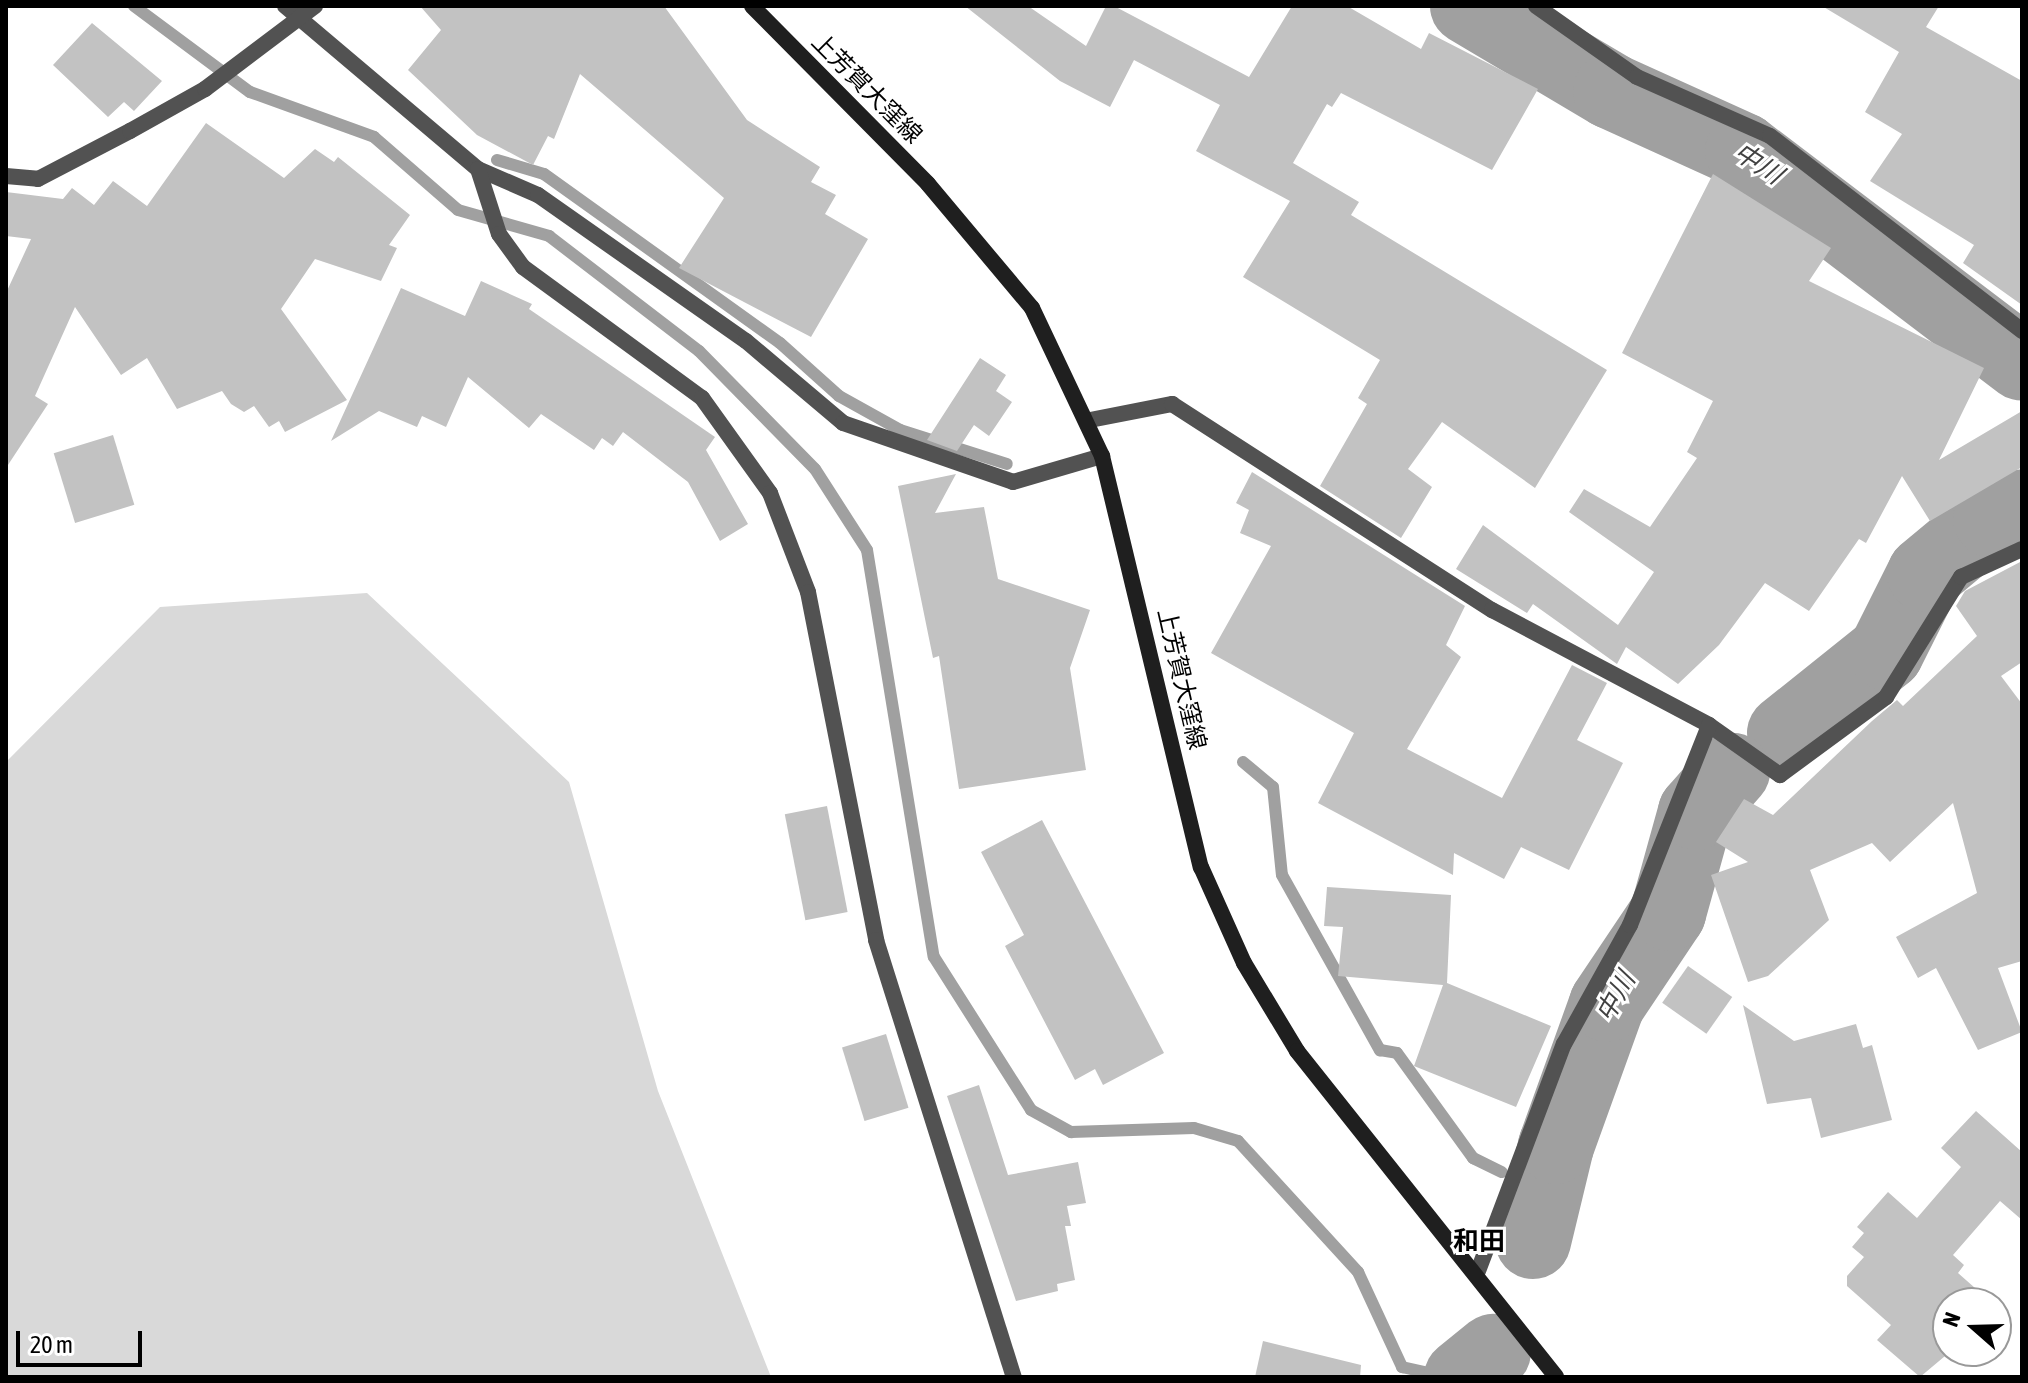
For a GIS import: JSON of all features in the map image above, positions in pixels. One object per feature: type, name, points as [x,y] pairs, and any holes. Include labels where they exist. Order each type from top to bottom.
[{"type":"main road","name":"上芳賀大窪線","points":[[752,6],[928,184],[1032,308],[1090,420],[1102,456],[1201,867],[1244,963],[1297,1051],[1478,1271],[1556,1377]]},
{"type":"street","points":[[285,6],[478,169],[551,204],[746,341],[843,423],[1013,482],[1102,456]]},
{"type":"street","points":[[6,176],[38,179],[205,89],[315,6]]},
{"type":"street","points":[[1536,6],[1637,77],[1770,136],[2022,331]]},
{"type":"street","points":[[478,169],[499,234],[523,267],[702,398],[770,493],[808,592],[876,940],[1014,1377]]},
{"type":"street","points":[[1090,420],[1172,404],[1492,610],[1709,725],[1780,775],[1886,697],[1961,577],[2022,549]]},
{"type":"street","points":[[1478,1271],[1564,1044],[1630,925],[1709,725]]},
{"type":"shaded area","points":[[367,593],[569,782],[658,1091],[771,1377],[6,1377],[6,762],[160,607]]},
{"type":"building","points":[[420,6],[664,6],[747,120],[820,167],[811,182],[836,195],[825,214],[868,239],[811,337],[679,268],[724,198],[580,74],[554,139],[548,136],[533,165],[477,135],[408,70],[441,30]]},
{"type":"building","points":[[965,6],[1028,6],[1086,46],[1106,6],[1114,6],[1249,77],[1292,6],[1347,6],[1421,49],[1429,33],[1538,89],[1492,170],[1341,93],[1332,107],[1327,104],[1293,163],[1359,202],[1351,215],[1607,370],[1535,488],[1442,422],[1408,469],[1432,487],[1401,538],[1320,486],[1367,404],[1358,398],[1380,360],[1243,277],[1290,201],[1196,151],[1220,105],[1134,60],[1110,107],[1060,81]]},
{"type":"building","points":[[1822,6],[1939,6],[1926,27],[2022,81],[2022,305],[1963,263],[1974,245],[1870,181],[1902,134],[1865,112],[1899,52]]},
{"type":"building","points":[[92,23],[162,81],[134,111],[124,102],[108,117],[53,65]]},
{"type":"building","points":[[206,123],[284,178],[315,149],[334,162],[338,157],[410,215],[389,245],[397,248],[381,281],[315,259],[281,309],[347,400],[285,432],[279,421],[269,427],[254,406],[244,412],[231,404],[222,391],[177,409],[147,358],[121,375],[75,307],[35,396],[48,404],[6,468],[6,293],[31,239],[6,236],[6,192],[63,199],[72,188],[94,205],[113,181],[147,206]]},
{"type":"building","points":[[1713,174],[1831,248],[1809,281],[1984,368],[1939,460],[2022,411],[2022,467],[1930,521],[1902,476],[1866,543],[1859,539],[1809,611],[1765,583],[1719,645],[1678,684],[1626,647],[1617,664],[1533,604],[1527,613],[1456,569],[1483,525],[1618,625],[1654,572],[1569,512],[1584,489],[1650,527],[1697,458],[1687,452],[1713,401],[1622,353]]},
{"type":"building","points":[[481,281],[532,304],[529,309],[715,437],[706,450],[748,524],[720,541],[688,482],[623,432],[613,446],[602,438],[594,450],[541,414],[529,428],[468,377],[446,427],[422,416],[417,427],[379,411],[331,441],[401,288],[465,316]]},
{"type":"building","points":[[980,358],[1006,375],[996,391],[1012,402],[989,436],[974,425],[957,451],[927,440]]},
{"type":"building","points":[[113,435],[134,505],[75,523],[54,453]]},
{"type":"building","points":[[1252,472],[1465,606],[1446,645],[1461,657],[1407,749],[1502,798],[1572,665],[1607,683],[1577,740],[1623,763],[1569,870],[1521,847],[1504,879],[1454,853],[1453,875],[1318,803],[1354,733],[1211,653],[1271,546],[1240,533],[1249,510],[1236,503]]},
{"type":"building","points":[[956,474],[935,513],[984,507],[998,579],[1090,610],[1070,668],[1086,770],[959,789],[939,656],[933,658],[898,486]]},
{"type":"building","points":[[2022,561],[2022,662],[2001,676],[2022,704],[2022,961],[1998,968],[2022,1032],[1978,1050],[1936,968],[1918,978],[1896,937],[1977,893],[1953,803],[1890,862],[1872,843],[1810,870],[1829,920],[1768,976],[1748,982],[1711,875],[1748,862],[1716,842],[1744,799],[1773,815],[1897,700],[1903,706],[1977,636],[1956,606],[1965,591]]},
{"type":"building","points":[[827,806],[848,912],[805,920],[785,814]]},
{"type":"building","points":[[1042,820],[1164,1053],[1103,1085],[1095,1069],[1075,1080],[1005,946],[1024,935],[981,852]]},
{"type":"building","points":[[1327,887],[1451,895],[1447,983],[1551,1026],[1516,1107],[1414,1066],[1443,985],[1338,976],[1343,927],[1324,926]]},
{"type":"building","points":[[1688,966],[1732,997],[1706,1034],[1662,1003]]},
{"type":"building","points":[[1743,1005],[1794,1041],[1856,1024],[1863,1048],[1872,1045],[1892,1120],[1821,1138],[1811,1098],[1767,1104]]},
{"type":"building","points":[[886,1034],[909,1108],[865,1121],[842,1047]]},
{"type":"building","points":[[979,1085],[1008,1175],[1078,1162],[1086,1203],[1067,1206],[1071,1226],[1065,1226],[1075,1280],[1057,1284],[1058,1291],[1016,1301],[947,1096]]},
{"type":"building","points":[[1976,1111],[2022,1152],[2022,1220],[2000,1201],[1953,1255],[1964,1265],[1958,1273],[1974,1287],[1932,1287],[1932,1367],[1920,1377],[1877,1340],[1891,1325],[1847,1286],[1847,1276],[1864,1257],[1852,1247],[1864,1233],[1857,1227],[1888,1192],[1917,1218],[1961,1167],[1941,1148]]},
{"type":"building","points":[[1263,1341],[1361,1365],[1360,1377],[1255,1377]]},
{"type":"waterway","points":[[134,6],[250,92],[374,137],[458,210],[549,236],[699,351],[815,469],[867,550],[934,957],[1031,1110],[1071,1132],[1194,1128],[1238,1141],[1358,1272],[1402,1367],[1446,1377]]},
{"type":"waterway","name":"中川","points":[[1468,6],[1611,91],[1743,151],[2022,363]]},
{"type":"waterway","points":[[497,160],[544,174],[780,343],[839,396],[900,430],[1007,464]]},
{"type":"waterway","name":"中川","points":[[1785,733],[1886,652],[1925,574],[1991,519],[2022,507]]},
{"type":"waterway","points":[[1243,762],[1273,787],[1282,875],[1380,1050],[1397,1053],[1473,1158],[1502,1172]]},
{"type":"waterway","name":"中川","points":[[1533,1241],[1556,1146],[1607,1004],[1668,913],[1696,812],[1732,771]]},
{"type":"waterway","points":[[1530,1186],[1544,1193]]},
{"type":"waterway","name":"中川","points":[[1462,1377],[1493,1352]]},
{"type":"district","name":"和田","points":[[1479,1242]]}]
